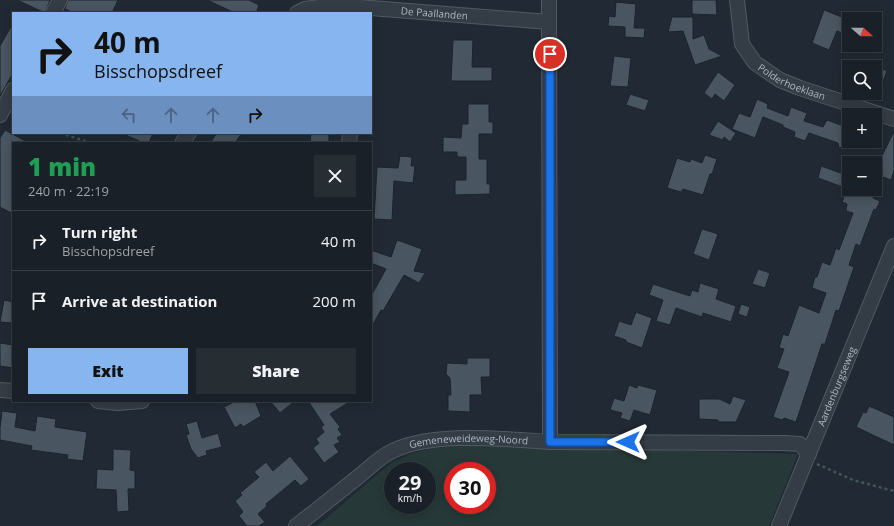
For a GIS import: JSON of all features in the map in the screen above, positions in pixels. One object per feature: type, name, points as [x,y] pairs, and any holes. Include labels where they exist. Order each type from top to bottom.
[{"type":"street","points":[[54,12],[60,0]]},
{"type":"street","points":[[549,0],[550,442]]},
{"type":"street","name":"Polderhoeklaan","points":[[737,0],[742,44],[755,63],[780,80],[894,119]]},
{"type":"street","name":"De Paallanden","points":[[299,12],[305,9],[333,5],[358,10],[549,22]]},
{"type":"street","points":[[0,115],[12,92]]},
{"type":"street","name":"Aardenburgseweg","points":[[779,526],[894,246]]},
{"type":"street","points":[[0,390],[12,391]]},
{"type":"street","name":"Gemeneweideweg-Noord","points":[[296,526],[388,454],[424,442],[446,438],[550,442],[784,443],[800,444],[808,454]]},
{"type":"path","points":[[63,134],[88,142]]},
{"type":"path","points":[[808,454],[815,463],[836,473],[860,482],[894,491]]},
{"type":"shaded area","points":[[463,445],[798,454],[769,526],[317,526],[384,469],[384,514],[436,514],[436,462],[393,462],[408,455],[445,446]]},
{"type":"building","points":[[17,0],[50,0],[45,12]]},
{"type":"building","points":[[68,0],[118,0],[112,12],[72,12],[65,9]]},
{"type":"building","points":[[207,0],[249,0],[259,5],[256,12],[233,12]]},
{"type":"building","points":[[692,0],[716,0],[717,15],[692,14]]},
{"type":"building","points":[[616,2],[636,4],[634,28],[645,28],[644,38],[625,37],[625,27],[608,26],[609,16],[615,17]]},
{"type":"building","points":[[824,10],[842,17],[842,33],[837,31],[829,50],[812,43]]},
{"type":"building","points":[[672,17],[693,17],[693,39],[704,35],[709,49],[722,56],[695,65],[683,31],[668,32]]},
{"type":"building","points":[[12,25],[12,75],[0,96],[0,46]]},
{"type":"building","points":[[453,40],[473,40],[472,67],[492,67],[492,81],[451,81]]},
{"type":"building","points":[[614,56],[631,58],[628,87],[610,86]]},
{"type":"building","points":[[882,69],[887,71],[882,85]]},
{"type":"building","points":[[718,72],[735,85],[724,101],[715,94],[712,99],[704,93]]},
{"type":"building","points":[[630,94],[649,100],[645,111],[626,105]]},
{"type":"building","points":[[757,99],[768,104],[767,108],[788,116],[791,107],[807,113],[804,121],[823,127],[827,120],[842,125],[842,147],[839,148],[838,143],[809,133],[805,141],[794,137],[795,132],[783,127],[783,125],[763,117],[755,138],[732,129],[739,113],[750,117]]},
{"type":"building","points":[[468,104],[489,104],[489,122],[493,122],[493,134],[479,134],[479,159],[487,159],[487,184],[490,184],[490,194],[455,195],[455,180],[466,180],[466,157],[457,157],[457,152],[443,152],[443,137],[461,138],[462,124],[468,124]]},
{"type":"building","points":[[718,121],[736,133],[730,142],[724,137],[723,140],[709,135]]},
{"type":"building","points":[[5,130],[27,142],[12,142],[12,213],[0,207],[0,138]]},
{"type":"building","points":[[894,131],[894,171],[891,180],[882,177],[882,156]]},
{"type":"building","points":[[123,134],[153,134],[149,142],[142,142]]},
{"type":"building","points":[[216,134],[241,134],[236,142],[211,142]]},
{"type":"building","points":[[311,134],[329,134],[329,142],[310,142]]},
{"type":"building","points":[[705,155],[717,159],[703,195],[683,189],[681,192],[667,188],[677,158],[690,162],[691,159],[702,163]]},
{"type":"building","points":[[400,156],[412,157],[411,166],[415,166],[413,183],[394,181],[392,220],[374,219],[377,167],[398,168]]},
{"type":"building","points":[[821,166],[842,174],[842,187],[818,178]]},
{"type":"building","points":[[844,196],[874,196],[873,198],[880,201],[876,210],[874,209],[860,246],[856,244],[849,265],[854,267],[839,311],[836,310],[825,344],[822,344],[796,422],[784,418],[782,420],[773,417],[789,372],[777,368],[784,349],[779,348],[783,334],[788,336],[799,305],[819,313],[826,293],[812,288],[815,277],[817,277],[822,262],[830,265],[836,248],[839,250],[853,213],[846,211],[847,204],[842,202]]},
{"type":"building","points":[[702,229],[718,234],[709,260],[693,254]]},
{"type":"building","points":[[397,240],[422,249],[414,271],[425,273],[419,283],[404,275],[383,311],[381,310],[372,326],[372,294],[386,269],[372,263],[372,250],[391,257]]},
{"type":"building","points":[[758,269],[770,273],[765,288],[752,284]]},
{"type":"building","points":[[700,283],[719,289],[716,299],[736,306],[731,322],[703,313],[702,317],[676,308],[670,325],[656,321],[663,300],[649,295],[653,284],[690,296],[692,290],[698,292]]},
{"type":"building","points":[[4,300],[12,302],[11,323],[0,322]]},
{"type":"building","points":[[741,304],[750,307],[747,317],[738,314]]},
{"type":"building","points":[[636,312],[652,318],[642,348],[614,336],[619,321],[631,325]]},
{"type":"building","points":[[0,343],[12,345],[12,368],[0,366]]},
{"type":"building","points":[[467,358],[490,358],[490,377],[481,377],[482,395],[470,395],[470,412],[448,411],[448,395],[451,395],[450,378],[446,374],[447,363],[467,364]]},
{"type":"building","points":[[629,385],[637,388],[638,385],[657,390],[650,415],[634,410],[630,421],[620,418],[622,413],[610,410],[614,398],[624,401]]},
{"type":"building","points":[[733,396],[746,400],[736,422],[718,422],[718,420],[699,419],[699,399],[719,399],[730,404]]},
{"type":"building","points":[[234,402],[255,402],[261,416],[243,427],[241,424],[235,428],[224,407]]},
{"type":"building","points":[[271,402],[294,402],[280,413]]},
{"type":"building","points":[[309,402],[349,402],[330,414],[340,427],[338,429],[342,435],[337,438],[340,442],[334,445],[339,452],[324,463],[313,448],[319,443],[316,439],[324,432],[321,427],[324,425]]},
{"type":"building","points":[[869,406],[894,417],[894,445],[856,427],[863,412],[866,413]]},
{"type":"building","points":[[2,411],[17,413],[15,427],[35,431],[37,416],[56,419],[55,427],[87,432],[83,461],[67,459],[68,455],[31,450],[32,446],[0,440]]},
{"type":"building","points":[[197,421],[202,438],[218,433],[222,447],[206,451],[207,455],[198,458],[191,449],[186,435],[189,434],[186,424]]},
{"type":"building","points":[[113,449],[131,450],[130,470],[135,471],[135,489],[128,489],[129,511],[117,512],[116,490],[96,489],[97,469],[113,470]]},
{"type":"building","points":[[290,456],[309,479],[301,486],[295,480],[266,504],[267,506],[258,514],[265,522],[259,526],[247,526],[239,516],[243,512],[235,501],[242,495],[240,493],[259,477],[254,472],[266,462],[273,471]]},
{"type":"route","points":[[550,54],[550,442],[628,442]]}]
